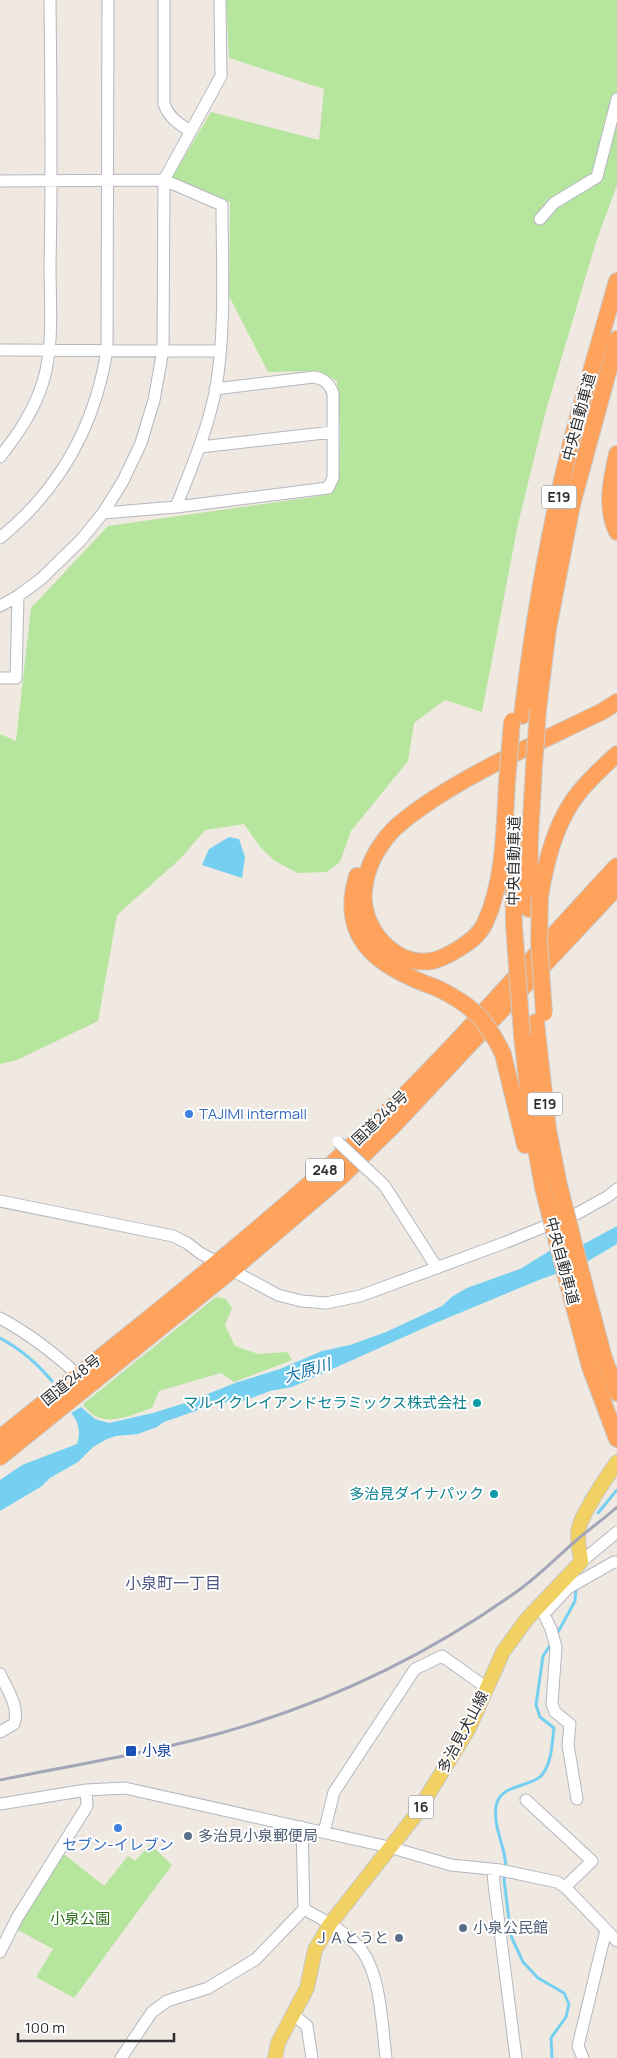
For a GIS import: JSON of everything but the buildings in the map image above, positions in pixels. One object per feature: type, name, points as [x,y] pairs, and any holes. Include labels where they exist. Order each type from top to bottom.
[{"type":"highway","name":"中央自動車道","points":[[617,281],[573,435],[552,530],[517,719],[512,779],[514,926],[522,1036],[533,1132],[574,1284],[590,1367],[617,1439]]},
{"type":"highway","name":"中央自動車道","points":[[547,1188],[548,1129],[554,1108],[540,1018],[539,941],[530,838],[538,710],[548,629],[572,505],[617,339]]},
{"type":"highway","points":[[617,454],[610,498],[611,513],[617,532]]},
{"type":"highway","points":[[574,1284],[547,1188],[503,1054],[491,1030],[476,1013],[456,997],[394,971],[370,953],[362,940],[354,920],[352,899],[360,866],[368,849],[397,814],[451,774],[486,755],[600,701],[617,690]]},
{"type":"highway","points":[[512,779],[497,892],[484,925],[471,941],[430,962],[417,961],[398,954],[388,947],[372,928],[364,898],[370,866],[376,852],[393,830],[418,809],[469,776],[603,711],[617,702]]},
{"type":"highway","points":[[535,903],[557,832],[572,802],[617,754]]},
{"type":"highway","name":"国道248号","points":[[0,1438],[218,1262],[328,1168],[431,1069],[617,866]]},
{"type":"highway","name":"国道248号","points":[[0,1457],[232,1270],[342,1176],[395,1124],[617,887]]},
{"type":"highway","name":"中央自動車道","points":[[574,1284],[617,1393]]},
{"type":"main road","points":[[581,1562],[578,1539],[579,1528],[587,1511],[617,1462]]},
{"type":"main road","name":"多治見犬山線","points":[[274,2058],[278,2042],[307,1988],[315,1950],[330,1924],[415,1816],[452,1758],[469,1728],[503,1652],[526,1620],[542,1610],[581,1562]]},
{"type":"street","points":[[0,458],[22,429],[36,402],[44,381],[49,350],[52,181],[50,0]]},
{"type":"street","points":[[0,538],[28,514],[70,459],[88,423],[102,379],[107,350],[108,0]]},
{"type":"street","points":[[164,0],[164,104],[173,121],[190,131]]},
{"type":"street","points":[[0,606],[18,596],[41,579],[66,556],[102,513],[122,481],[141,443],[154,400],[163,350],[164,180],[221,76],[220,0]]},
{"type":"street","points":[[540,219],[554,203],[597,178],[617,99]]},
{"type":"street","points":[[0,181],[164,180],[222,205],[221,327],[216,389],[200,447],[176,507]]},
{"type":"street","points":[[0,350],[220,350]]},
{"type":"street","points":[[102,513],[176,507],[328,488],[333,478],[333,393],[330,385],[322,378],[314,377],[216,389]]},
{"type":"street","points":[[200,447],[333,432]]},
{"type":"street","points":[[0,678],[16,678],[18,596]]},
{"type":"street","points":[[338,1142],[384,1185],[436,1268]]},
{"type":"street","points":[[0,1201],[173,1236],[278,1296],[301,1301],[326,1303],[360,1296],[578,1213],[617,1189]]},
{"type":"street","points":[[0,1318],[13,1324],[78,1374]]},
{"type":"street","points":[[581,1562],[615,1534]]},
{"type":"street","points":[[578,1799],[568,1745],[570,1724],[555,1712],[552,1704],[556,1647],[551,1629],[542,1610],[568,1588],[617,1562]]},
{"type":"street","points":[[324,1832],[334,1792],[415,1669],[442,1656],[487,1688]]},
{"type":"street","points":[[0,1674],[16,1708],[14,1724],[0,1732]]},
{"type":"street","points":[[0,1804],[86,1790],[125,1788],[389,1847],[451,1865],[501,1871],[557,1882],[617,1941]]},
{"type":"street","points":[[0,1952],[24,1906],[87,1806],[86,1790]]},
{"type":"street","points":[[526,1800],[592,1861],[564,1887]]},
{"type":"street","points":[[121,2058],[152,2012],[167,2001],[208,1988],[256,1959],[304,1909],[302,1827]]},
{"type":"street","points":[[501,1871],[494,1884],[516,2058]]},
{"type":"street","points":[[304,1909],[330,1924],[359,1946],[371,1966],[386,2058]]},
{"type":"street","points":[[583,2058],[578,2046],[606,1930]]},
{"type":"street","points":[[294,2015],[307,2026],[312,2058]]},
{"type":"green space","points":[[226,0],[617,0],[617,185],[596,242],[546,410],[518,524],[482,712],[445,700],[414,723],[408,761],[351,831],[340,862],[327,872],[298,873],[275,861],[261,848],[244,824],[205,830],[181,858],[117,915],[98,1021],[17,1060],[0,1064],[0,734],[16,741],[31,608],[108,526],[327,495],[339,478],[340,430],[337,381],[319,371],[268,372],[229,296],[230,202],[172,177],[211,112],[319,140],[324,89],[229,58]]},
{"type":"green space","points":[[216,1297],[226,1299],[232,1308],[225,1325],[235,1346],[258,1354],[287,1352],[292,1360],[234,1382],[221,1373],[159,1391],[152,1408],[115,1419],[98,1417],[83,1404]]},
{"type":"green space","name":"小泉公園","points":[[150,1844],[172,1865],[74,1998],[36,1977],[53,1949],[16,1929],[64,1854],[104,1886],[128,1856],[135,1861]]},
{"type":"water","points":[[229,837],[239,839],[245,857],[242,878],[202,865],[209,849]]},
{"type":"water","name":"大原川","points":[[617,1226],[617,1244],[583,1264],[433,1324],[292,1387],[270,1391],[243,1401],[218,1403],[164,1422],[157,1427],[138,1434],[116,1436],[107,1439],[93,1447],[78,1462],[0,1511],[0,1480],[22,1465],[77,1444],[78,1428],[76,1420],[71,1413],[81,1407],[95,1419],[109,1423],[153,1413],[185,1403],[235,1383],[280,1369],[322,1351],[350,1345],[386,1332],[442,1306],[453,1296],[467,1288],[520,1269],[559,1245],[584,1244]]},
{"type":"waterway","points":[[0,1338],[28,1357],[52,1381]]},
{"type":"waterway","points":[[598,1513],[617,1490]]},
{"type":"waterway","points":[[557,1634],[575,1601],[576,1588]]},
{"type":"waterway","points":[[506,1868],[496,1823],[496,1807],[502,1794],[535,1780],[541,1776],[547,1766],[551,1753],[554,1728],[540,1717],[536,1705],[543,1656],[551,1644]]},
{"type":"waterway","points":[[505,1874],[511,1936],[523,1962],[538,1978],[564,1993],[569,2004],[566,2017],[551,2038],[552,2058]]},
{"type":"railway","points":[[0,1780],[139,1753],[221,1733],[261,1721],[339,1691],[414,1655],[485,1613],[527,1584],[617,1507]]},
{"type":"place","name":"TAJIMI intermall","points":[[189,1114]]},
{"type":"place","name":"マルイクレイアンドセラミックス株式会社","points":[[477,1403]]},
{"type":"place","name":"多治見ダイナパック","points":[[494,1494]]},
{"type":"place","name":"小泉","points":[[131,1751]]},
{"type":"place","name":"セブン-イレブン","points":[[118,1828]]},
{"type":"place","name":"多治見小泉郵便局","points":[[188,1836]]},
{"type":"place","name":"小泉公民館","points":[[463,1928]]},
{"type":"place","name":"ＪＡとうと","points":[[399,1938]]},
{"type":"district","name":"小泉町一丁目","points":[[173,1583]]}]
